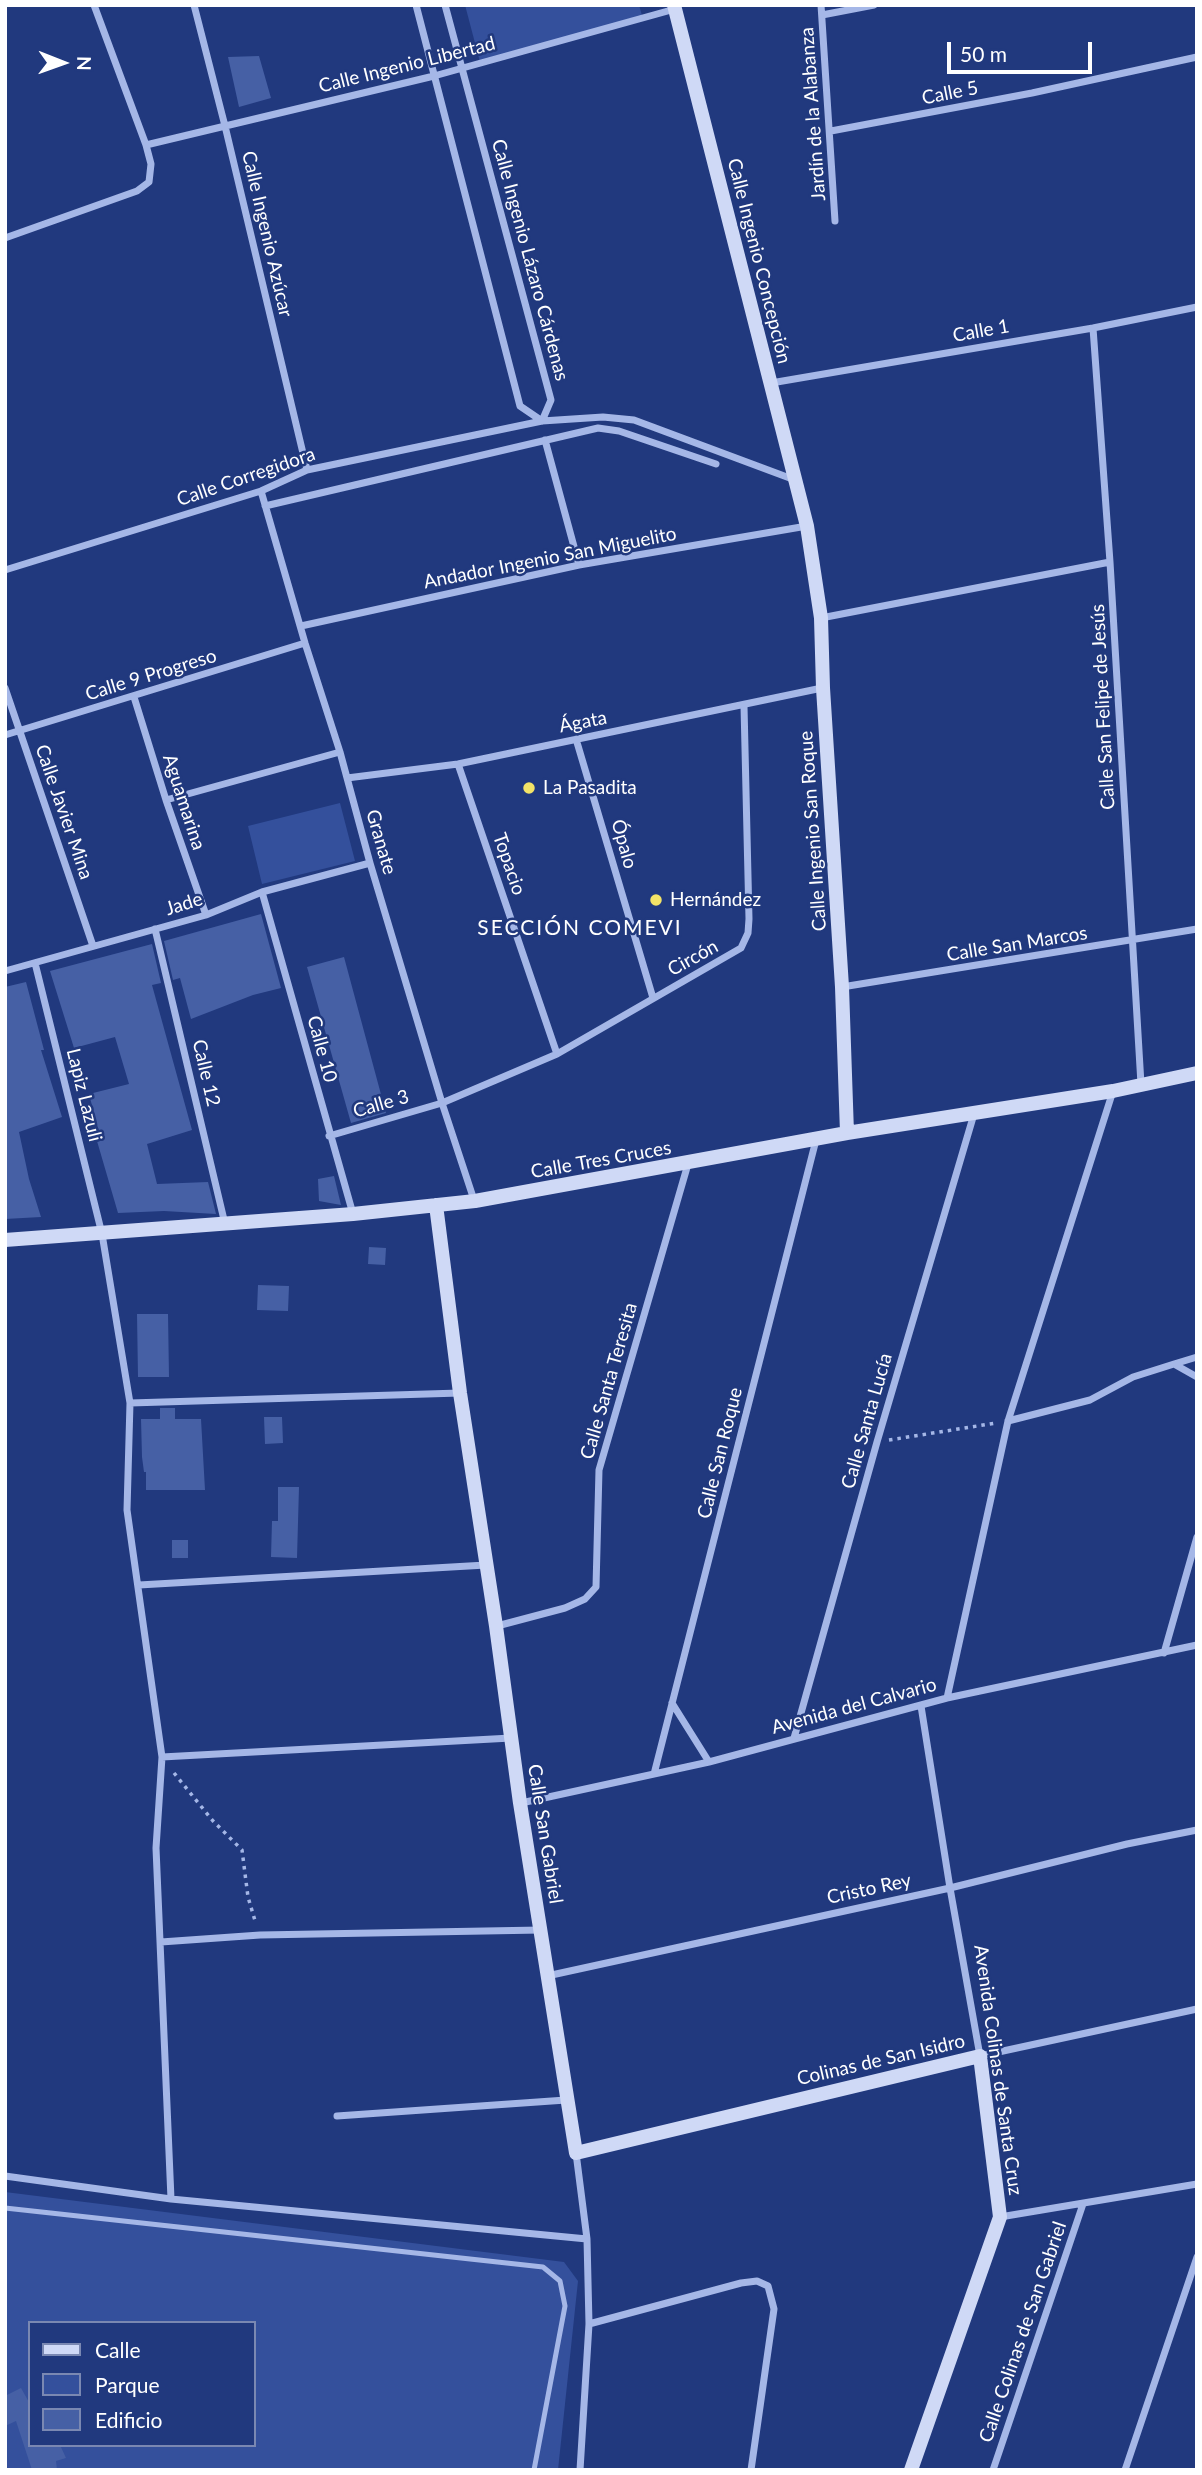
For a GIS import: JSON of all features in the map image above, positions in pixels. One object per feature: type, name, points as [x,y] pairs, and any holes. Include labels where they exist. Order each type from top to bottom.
[{"type":"street","points":[[5,238],[137,191],[149,182],[151,164],[146,145],[94,5]]},
{"type":"street","name":"Calle Ingenio Azúcar","points":[[194,5],[307,470]]},
{"type":"street","points":[[416,5],[520,406],[542,421]]},
{"type":"street","name":"Calle Ingenio Lázaro Cárdenas","points":[[445,5],[551,400],[542,421]]},
{"type":"street","name":"Jardín de la Alabanza","points":[[821,5],[835,221]]},
{"type":"street","points":[[822,15],[874,5]]},
{"type":"street","name":"Calle Ingenio Libertad","points":[[146,145],[433,76],[675,7]]},
{"type":"street","name":"Calle Ingenio Concepción","points":[[675,7],[807,526]]},
{"type":"street","name":"Calle 5","points":[[831,131],[1032,93],[1197,57]]},
{"type":"street","name":"Calle 1","points":[[771,383],[1093,328],[1197,307]]},
{"type":"street","name":"Calle San Felipe de Jesús","points":[[1093,328],[1110,562],[1141,1084]]},
{"type":"street","name":"Calle Corregidora","points":[[5,570],[261,491],[307,470],[542,421],[603,418],[634,421],[795,480]]},
{"type":"street","points":[[265,506],[604,428],[716,464]]},
{"type":"street","points":[[545,440],[579,565]]},
{"type":"street","name":"Granate","points":[[261,491],[442,1103],[475,1201]]},
{"type":"street","name":"Andador Ingenio San Miguelito","points":[[301,626],[579,565],[807,526]]},
{"type":"street","name":"Calle Ingenio San Roque","points":[[807,526],[821,618],[842,987],[847,1133]]},
{"type":"street","points":[[821,618],[1110,562]]},
{"type":"street","name":"Calle 9 Progreso","points":[[5,735],[305,643]]},
{"type":"street","name":"Calle Javier Mina","points":[[5,688],[93,946]]},
{"type":"street","name":"Ágata","points":[[347,778],[458,764],[823,688]]},
{"type":"street","name":"Aguamarina","points":[[134,697],[206,915]]},
{"type":"street","name":"Circón","points":[[442,1103],[557,1054],[735,952],[744,943],[748,933],[744,706]]},
{"type":"street","name":"Ópalo","points":[[576,739],[653,998]]},
{"type":"street","points":[[166,800],[340,752]]},
{"type":"street","name":"Topacio","points":[[458,764],[557,1054]]},
{"type":"street","name":"Jade","points":[[5,971],[206,915],[262,892],[370,863]]},
{"type":"street","name":"Calle 10","points":[[262,892],[353,1214]]},
{"type":"street","name":"Calle 12","points":[[155,929],[226,1225]]},
{"type":"street","name":"Calle San Marcos","points":[[842,987],[1197,929]]},
{"type":"street","name":"Lapiz Lazuli","points":[[34,963],[102,1234],[130,1403],[127,1510],[162,1758],[156,1848],[171,2199]]},
{"type":"street","name":"Calle Tres Cruces","points":[[5,1240],[226,1225],[475,1201],[847,1133],[1113,1091],[1197,1073]]},
{"type":"street","points":[[947,1698],[1008,1420],[1113,1091]]},
{"type":"street","name":"Calle 3","points":[[329,1136],[442,1103]]},
{"type":"street","name":"Calle Santa Lucía","points":[[794,1738],[877,1442],[974,1114]]},
{"type":"street","name":"Calle San Roque","points":[[654,1774],[817,1139]]},
{"type":"street","name":"Calle Santa Teresita","points":[[496,1626],[565,1608],[590,1596],[596,1587],[599,1470],[688,1164]]},
{"type":"street","name":"Calle San Gabriel","points":[[436,1206],[460,1393],[587,2239],[589,2324],[580,2470]]},
{"type":"street","points":[[1008,1420],[1090,1400],[1133,1377],[1197,1357]]},
{"type":"street","points":[[1174,1364],[1197,1377]]},
{"type":"street","points":[[130,1403],[460,1393]]},
{"type":"street","points":[[1164,1653],[1197,1537]]},
{"type":"street","points":[[139,1585],[486,1565]]},
{"type":"street","name":"Avenida del Calvario","points":[[520,1803],[709,1762],[947,1698],[1197,1645]]},
{"type":"street","points":[[672,1703],[709,1762]]},
{"type":"street","name":"Avenida Colinas de Santa Cruz","points":[[911,2470],[1000,2217],[980,2056],[920,1706]]},
{"type":"street","points":[[162,1758],[511,1738]]},
{"type":"street","name":"Cristo Rey","points":[[547,1976],[950,1888],[1127,1844],[1197,1830]]},
{"type":"street","points":[[161,1942],[260,1936],[541,1930]]},
{"type":"street","name":"Colinas de San Isidro","points":[[576,2153],[980,2056],[1197,2008]]},
{"type":"street","points":[[337,2116],[566,2099]]},
{"type":"street","points":[[5,2176],[171,2199],[587,2239]]},
{"type":"street","points":[[1000,2217],[1197,2184]]},
{"type":"street","name":"Calle Colinas de San Gabriel","points":[[993,2470],[1083,2204]]},
{"type":"street","points":[[1125,2470],[1197,2257]]},
{"type":"street","points":[[589,2324],[741,2283],[757,2281],[768,2286],[774,2309],[751,2470]]},
{"type":"lane","points":[[5,2208],[543,2267],[560,2281],[565,2306],[534,2470]]},
{"type":"path","points":[[877,1442],[1008,1420]]},
{"type":"path","points":[[162,1758],[213,1821],[242,1850],[248,1897],[260,1936]]},
{"type":"green space","points":[[465,5],[639,5],[643,19],[480,62]]},
{"type":"green space","points":[[340,803],[355,861],[262,884],[248,826]]},
{"type":"green space","points":[[5,2192],[564,2262],[578,2281],[558,2470],[5,2470]]},
{"type":"building","points":[[259,56],[271,98],[239,107],[228,57]]},
{"type":"building","points":[[261,914],[281,988],[253,995],[191,1019],[180,978],[173,980],[164,941]]},
{"type":"building","points":[[152,944],[161,983],[152,985],[192,1130],[147,1144],[157,1184],[208,1182],[216,1214],[164,1211],[118,1213],[97,1141],[101,1140],[89,1094],[129,1084],[115,1037],[74,1048],[50,971]]},
{"type":"building","points":[[344,957],[386,1113],[351,1123],[307,967]]},
{"type":"building","points":[[26,982],[44,1050],[41,1050],[62,1117],[19,1132],[41,1217],[5,1219],[5,987]]},
{"type":"building","points":[[334,1176],[341,1205],[319,1201],[318,1179]]},
{"type":"building","points":[[369,1247],[386,1248],[385,1265],[368,1264]]},
{"type":"building","points":[[258,1285],[289,1286],[288,1311],[257,1310]]},
{"type":"building","points":[[137,1314],[168,1314],[169,1377],[138,1377]]},
{"type":"building","points":[[160,1408],[175,1408],[175,1419],[201,1419],[205,1490],[146,1490],[141,1419],[160,1419]]},
{"type":"building","points":[[264,1417],[282,1417],[283,1443],[265,1444]]},
{"type":"building","points":[[278,1487],[299,1487],[297,1558],[271,1557],[272,1521],[278,1521]]},
{"type":"building","points":[[172,1540],[188,1540],[188,1558],[172,1558]]},
{"type":"building","points":[[21,2388],[28,2400],[28,2447],[61,2447],[66,2458],[56,2461],[57,2470],[32,2470],[16,2421],[5,2426],[5,2396]]},
{"type":"place","name":"La Pasadita","points":[[529,788]]},
{"type":"place","name":"Hernández","points":[[656,900]]},
{"type":"district","name":"SECCIÓN COMEVI","points":[[580,928]]}]
